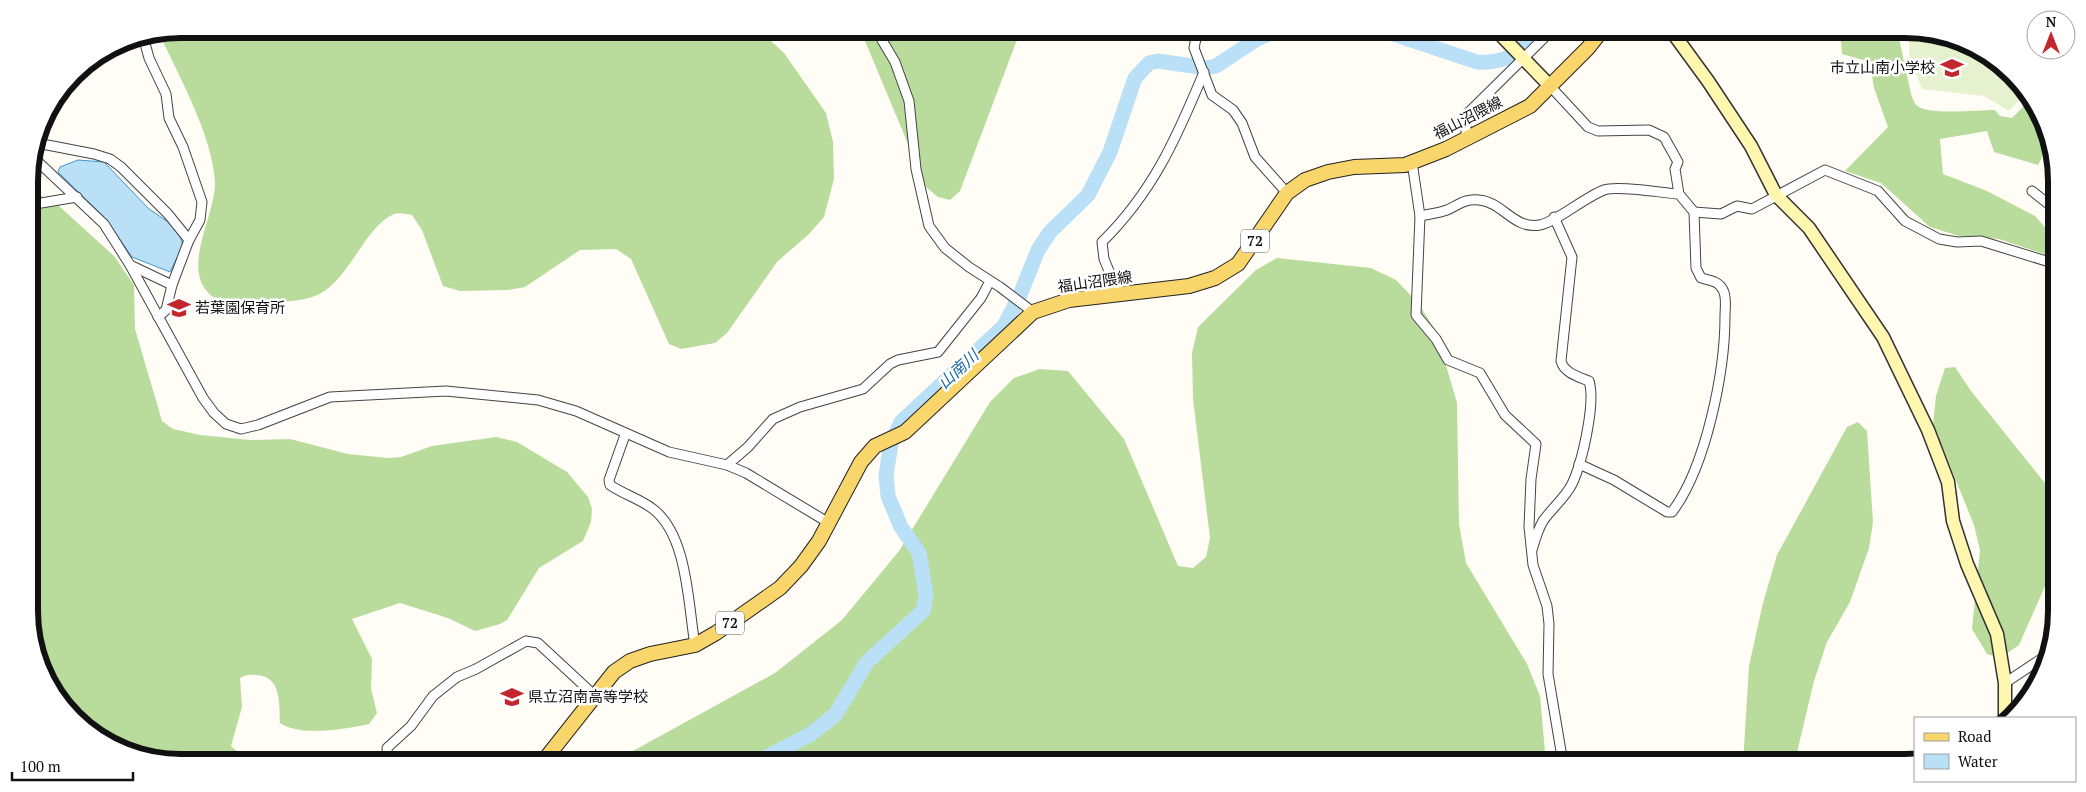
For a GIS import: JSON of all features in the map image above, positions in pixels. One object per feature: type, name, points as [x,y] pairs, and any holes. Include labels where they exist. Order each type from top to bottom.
[{"type":"main road","name":"福山沼隈線","points":[[549,754],[614,672],[630,661],[650,654],[695,645],[716,633],[780,588],[801,566],[819,541],[861,462],[875,446],[891,439],[1033,312],[1068,300],[1188,286],[1215,278],[1238,264],[1287,193],[1305,180],[1328,172],[1412,162],[1446,149],[1466,137],[1530,106],[1596,38]]},
{"type":"street","points":[[881,38],[895,62],[909,101],[916,169],[929,226],[945,248],[1033,312]]},
{"type":"street","points":[[1196,38],[1194,48],[1212,94],[1233,110],[1242,122],[1255,157],[1287,193]]},
{"type":"street","points":[[1504,38],[1524,57],[1588,127],[1598,131],[1649,130],[1664,137],[1678,162],[1675,169],[1679,194],[1694,212],[1696,268],[1701,278],[1718,283],[1724,290],[1725,331],[1719,386],[1696,464],[1680,502],[1672,512],[1667,512],[1614,480],[1580,464]]},
{"type":"street","points":[[1466,137],[1466,115],[1542,38]]},
{"type":"street","points":[[1677,38],[1708,80],[1750,146],[1776,195],[1809,228],[1883,337],[1928,430],[1948,482],[1953,521],[1967,564],[1997,634],[2005,683],[2005,713]]},
{"type":"street","points":[[145,42],[149,58],[166,94],[169,118],[183,147],[202,202],[200,220],[188,240],[172,285],[166,310],[158,317]]},
{"type":"street","points":[[1119,295],[1104,259],[1102,242],[1126,219],[1160,168],[1181,127],[1204,72]]},
{"type":"street","points":[[42,144],[110,159],[168,214],[188,240]]},
{"type":"street","points":[[39,162],[104,224],[130,265],[214,414],[226,424],[241,428],[258,425],[330,397],[446,391],[538,400],[576,411],[626,435],[669,452],[727,465],[746,473],[829,523]]},
{"type":"street","points":[[1412,162],[1420,216],[1420,261],[1415,294],[1416,314],[1436,340],[1448,360],[1480,374],[1505,415],[1536,444],[1531,479],[1529,527],[1531,552],[1547,606],[1549,624],[1548,674],[1561,754]]},
{"type":"street","points":[[1694,212],[1721,214],[1737,206],[1752,209],[1826,170],[1878,191],[1905,221],[1939,240],[1957,242],[1981,241],[2048,262]]},
{"type":"street","points":[[1420,216],[1445,210],[1464,201],[1477,199],[1487,201],[1503,210],[1524,226],[1540,225],[1598,192],[1614,187],[1624,190],[1679,194]]},
{"type":"street","points":[[2032,191],[2048,204]]},
{"type":"street","points":[[38,204],[77,197]]},
{"type":"street","points":[[1531,552],[1542,524],[1571,485],[1580,464],[1587,428],[1590,385],[1589,381],[1571,374],[1562,366],[1572,258],[1554,217]]},
{"type":"street","points":[[130,265],[172,285]]},
{"type":"street","points":[[727,465],[748,447],[773,419],[800,407],[863,389],[890,364],[898,360],[938,352],[981,298],[990,281]]},
{"type":"street","points":[[626,435],[609,480],[610,485],[652,508],[663,518],[675,539],[686,584],[695,645]]},
{"type":"street","points":[[387,754],[387,748],[411,726],[433,696],[457,677],[476,669],[526,641],[538,643],[594,695]]},
{"type":"street","points":[[2005,683],[2040,660]]},
{"type":"green space","points":[[768,38],[784,53],[826,113],[833,142],[834,179],[824,217],[809,234],[777,262],[727,333],[715,343],[681,349],[669,344],[631,259],[616,249],[580,250],[525,287],[508,290],[460,291],[443,286],[422,230],[412,215],[401,213],[394,214],[384,220],[375,229],[333,284],[323,292],[298,300],[272,303],[243,305],[225,303],[209,294],[203,286],[199,275],[200,249],[214,194],[215,182],[208,145],[193,106],[162,39]]},
{"type":"green space","points":[[864,38],[1018,38],[960,191],[950,200],[938,197],[926,187]]},
{"type":"green space","points":[[1841,38],[1899,38],[1911,94],[1919,107],[1926,109],[1935,111],[1995,110],[2000,116],[2012,118],[2026,104],[2038,126],[2044,144],[2045,151],[2038,165],[1994,152],[1987,131],[1940,139],[1943,174],[1987,191],[2035,216],[2048,231],[2048,255],[1999,239],[1959,236],[1930,227],[1881,183],[1845,171],[1888,127],[1874,88],[1870,62],[1842,54]]},
{"type":"green space","points":[[1918,39],[1933,40],[1969,52],[2000,73],[2022,98],[2009,111],[1984,96],[1922,89],[1909,55],[1909,41]]},
{"type":"green space","points":[[38,194],[59,206],[114,256],[134,285],[135,329],[162,421],[173,429],[200,435],[250,440],[290,439],[348,454],[388,458],[401,457],[432,446],[496,437],[517,442],[567,472],[588,497],[592,509],[591,522],[583,541],[539,568],[507,620],[500,624],[475,631],[448,618],[400,603],[352,619],[372,659],[371,689],[377,713],[369,724],[323,731],[299,730],[289,727],[280,723],[279,700],[271,680],[256,675],[245,675],[240,678],[242,707],[231,746],[240,754],[172,754],[153,752],[117,740],[86,719],[73,706],[52,675],[45,657],[40,639],[38,611]]},
{"type":"green space","points":[[1277,258],[1371,268],[1396,280],[1418,303],[1436,331],[1457,403],[1459,524],[1466,563],[1527,664],[1540,696],[1545,754],[627,754],[775,673],[842,620],[899,551],[990,402],[1014,378],[1040,369],[1068,371],[1124,439],[1178,566],[1193,568],[1206,557],[1210,538],[1193,399],[1192,353],[1198,327],[1256,270]]},
{"type":"green space","points":[[1955,367],[1971,391],[2048,487],[2048,579],[2019,645],[2000,658],[1987,654],[1972,629],[1980,550],[1974,525],[1933,424],[1936,396],[1945,368]]},
{"type":"green space","points":[[1858,422],[1867,431],[1873,522],[1869,548],[1850,602],[1827,642],[1814,681],[1798,754],[1744,754],[1749,666],[1763,603],[1777,555],[1847,427]]},
{"type":"water","points":[[78,160],[104,162],[149,209],[177,228],[183,245],[170,272],[132,257],[106,219],[58,172],[60,167]]},
{"type":"waterway","name":"山南川","points":[[772,754],[811,734],[835,715],[867,662],[923,611],[926,595],[919,553],[901,527],[888,496],[886,475],[891,444],[901,422],[1004,326],[1020,295],[1038,250],[1050,232],[1088,195],[1110,152],[1135,78],[1149,63],[1158,61],[1206,68],[1216,66],[1259,38]]},
{"type":"waterway","points":[[1405,38],[1477,62],[1499,61],[1508,58],[1535,38]]},
{"type":"place","name":"市立山南小学校","points":[[1952,68]]},
{"type":"place","name":"若葉園保育所","points":[[179,308]]},
{"type":"place","name":"県立沼南高等学校","points":[[512,697]]}]
